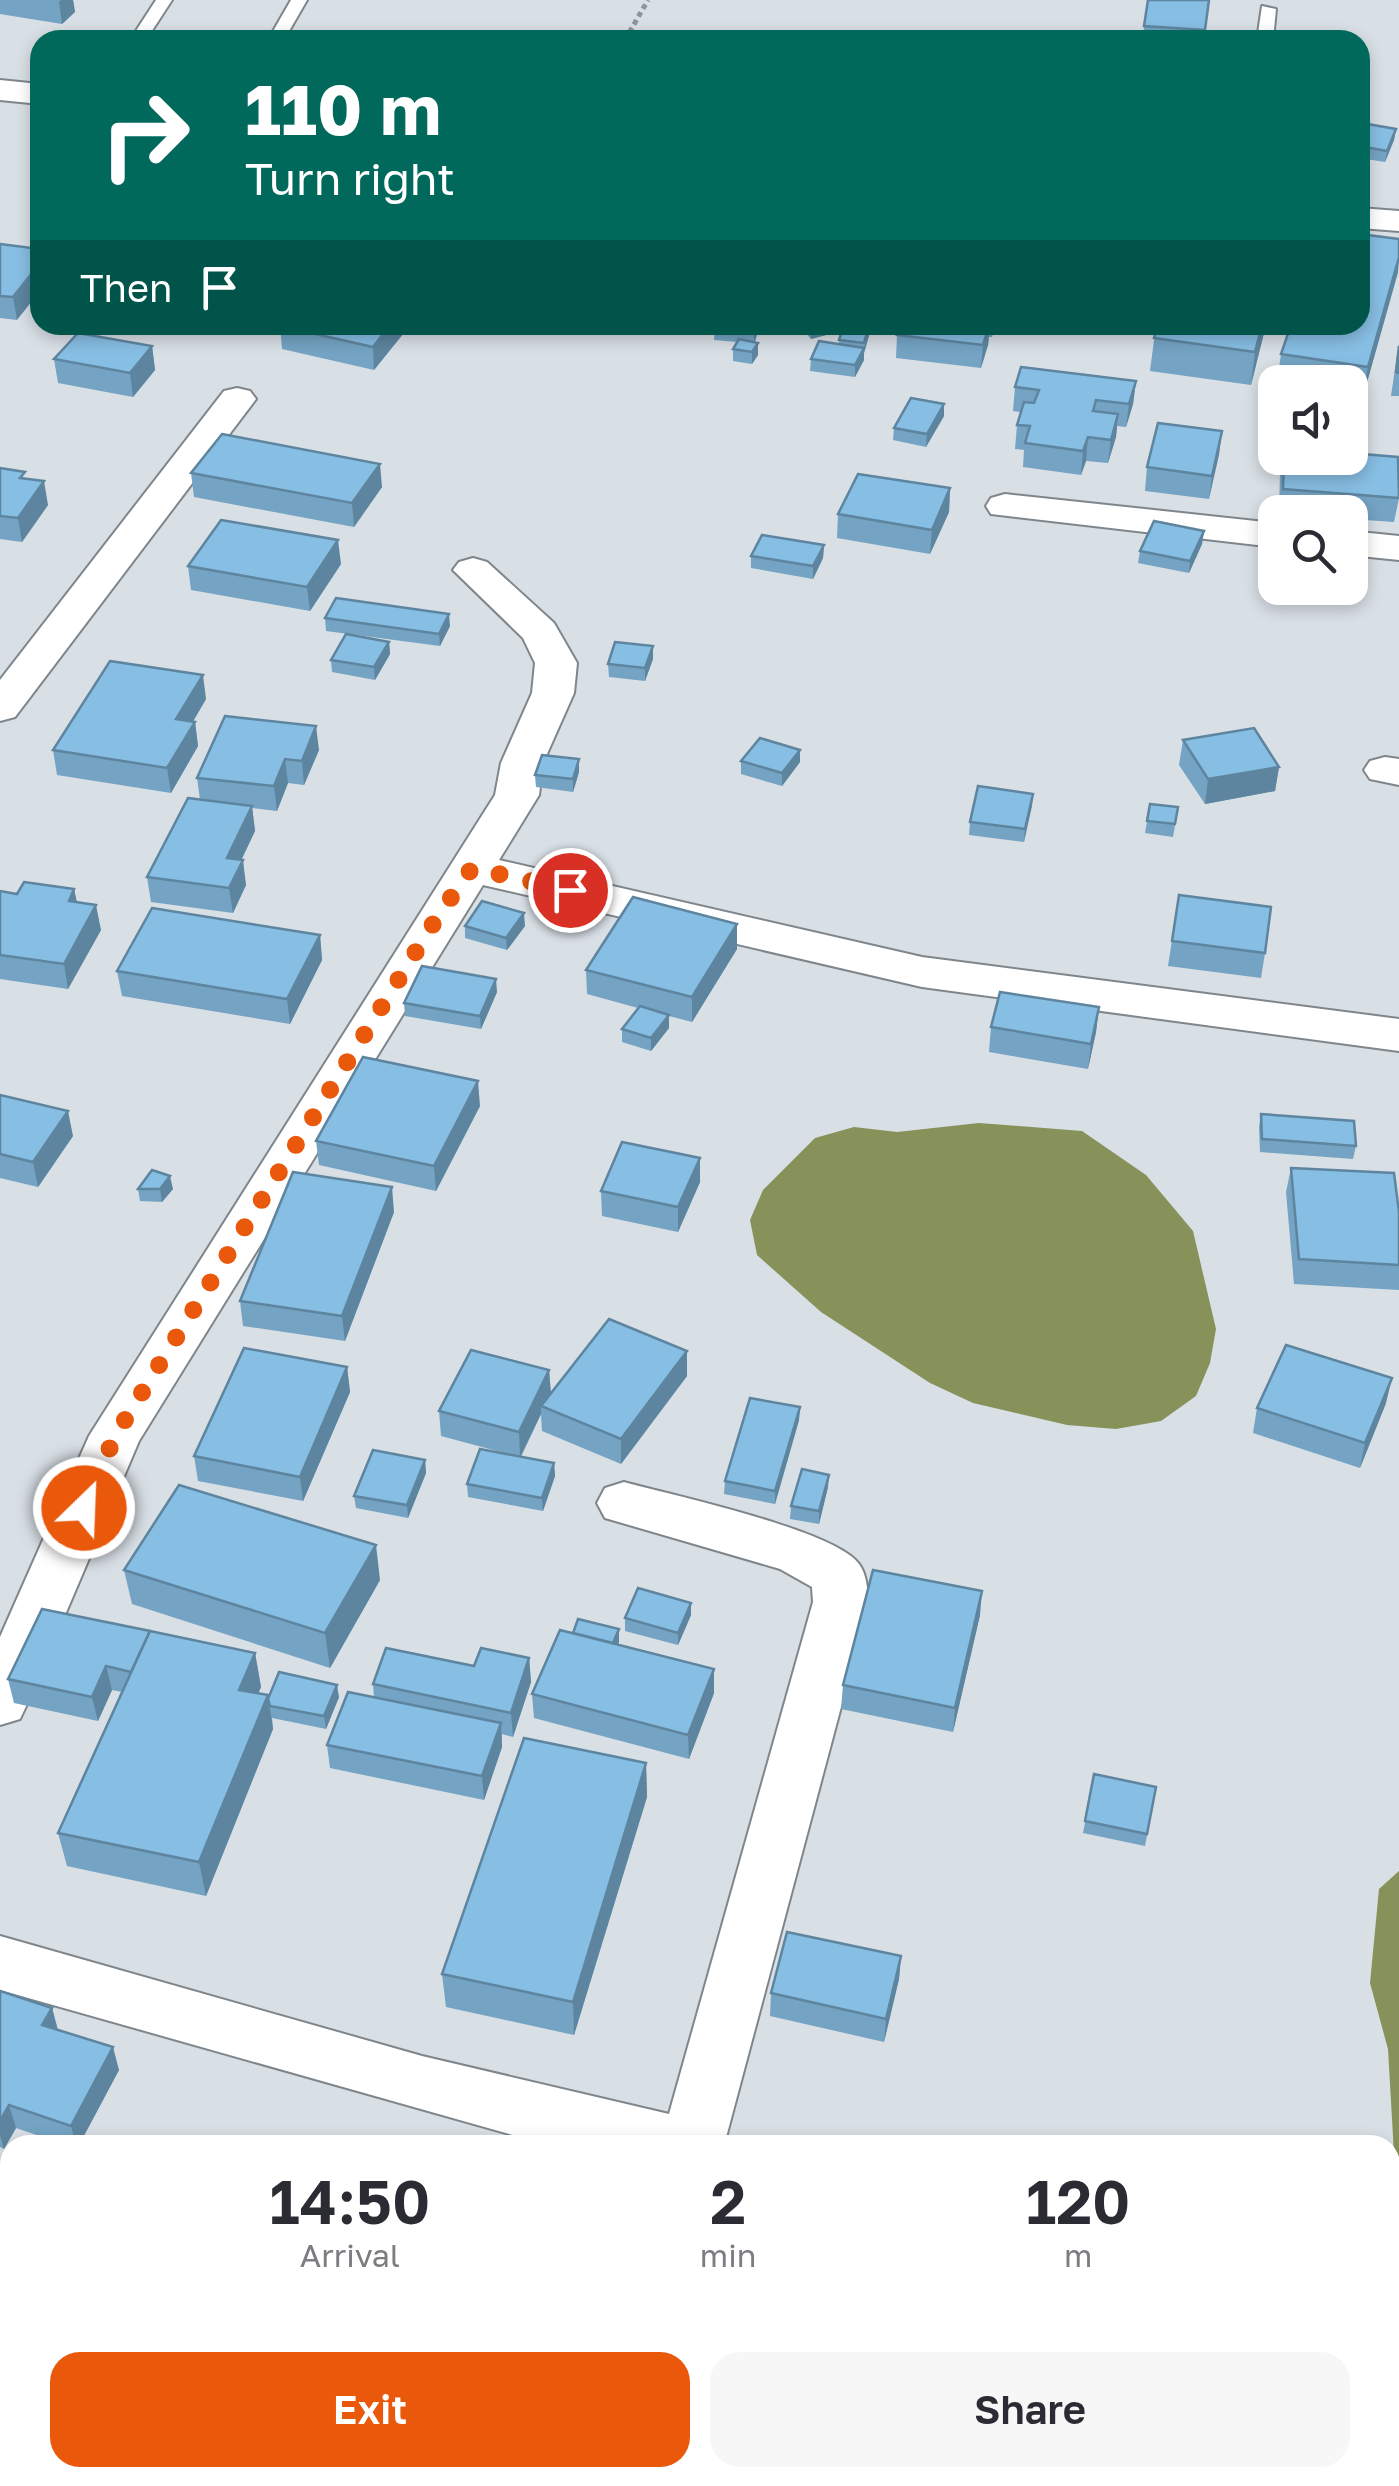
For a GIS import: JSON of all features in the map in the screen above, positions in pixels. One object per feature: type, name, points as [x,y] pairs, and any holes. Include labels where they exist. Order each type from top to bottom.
[{"type":"street","points":[[0,90],[30,93]]},
{"type":"street","points":[[1370,219],[1399,220]]},
{"type":"street","points":[[0,708],[237,399]]},
{"type":"street","points":[[1005,506],[1258,533]]},
{"type":"street","points":[[1368,545],[1399,548]]},
{"type":"street","points":[[0,1702],[115,1436],[517,794],[522,763],[554,693],[556,663],[540,632],[473,570]]},
{"type":"street","points":[[472,868],[922,972],[1058,994],[1330,1022],[1399,1035]]},
{"type":"street","points":[[624,1502],[797,1552],[838,1576],[841,1602],[695,2135]]},
{"type":"street","points":[[0,1963],[460,2092],[536,2117],[627,2135]]},
{"type":"lane","points":[[144,30],[164,0]]},
{"type":"lane","points":[[282,30],[300,0]]},
{"type":"lane","points":[[1266,30],[1268,9]]},
{"type":"path","points":[[631,30],[648,0]]},
{"type":"shaded area","points":[[979,1123],[1082,1131],[1146,1175],[1193,1231],[1216,1329],[1210,1363],[1196,1396],[1161,1421],[1116,1429],[1067,1425],[973,1403],[930,1383],[821,1312],[757,1255],[750,1220],[763,1190],[815,1138],[854,1127],[897,1132]]},
{"type":"shaded area","points":[[1399,1871],[1399,2135],[1393,2135],[1388,2049],[1370,1983],[1379,1889]]},
{"type":"building","points":[[1148,0],[1209,0],[1205,30],[1144,26]]},
{"type":"building","points":[[1370,124],[1396,129],[1387,151],[1370,148]]},
{"type":"building","points":[[1370,235],[1399,239],[1399,257],[1368,367],[1281,354],[1288,335],[1370,335]]},
{"type":"building","points":[[0,244],[30,248],[30,276],[13,297],[0,296]]},
{"type":"building","points":[[76,335],[152,346],[130,373],[54,359]]},
{"type":"building","points":[[320,335],[382,335],[373,347]]},
{"type":"building","points":[[841,335],[866,335],[864,343],[839,340]]},
{"type":"building","points":[[897,335],[986,335],[983,345]]},
{"type":"building","points":[[1155,335],[1259,335],[1255,352],[1154,338]]},
{"type":"building","points":[[739,339],[758,343],[752,352],[733,349]]},
{"type":"building","points":[[819,341],[864,348],[855,365],[811,359]]},
{"type":"building","points":[[1021,367],[1136,381],[1129,404],[1096,400],[1093,411],[1118,414],[1111,440],[1088,437],[1083,451],[1025,443],[1030,426],[1017,425],[1024,402],[1034,403],[1039,390],[1015,387]]},
{"type":"building","points":[[911,398],[944,404],[927,434],[894,428]]},
{"type":"building","points":[[1158,423],[1222,431],[1212,476],[1147,467]]},
{"type":"building","points":[[222,434],[380,464],[352,503],[191,473]]},
{"type":"building","points":[[1368,454],[1398,457],[1399,498],[1283,489],[1283,475],[1368,475]]},
{"type":"building","points":[[0,468],[25,472],[20,478],[44,481],[18,518],[0,516]]},
{"type":"building","points":[[858,474],[950,488],[932,530],[838,514]]},
{"type":"building","points":[[221,520],[338,540],[307,587],[188,566]]},
{"type":"building","points":[[1154,521],[1204,531],[1190,561],[1140,551]]},
{"type":"building","points":[[762,535],[824,545],[813,566],[751,556]]},
{"type":"building","points":[[336,598],[449,614],[439,634],[325,618]]},
{"type":"building","points":[[346,634],[389,642],[374,667],[331,660]]},
{"type":"building","points":[[615,642],[653,646],[645,668],[608,664]]},
{"type":"building","points":[[110,661],[203,675],[176,719],[195,722],[167,768],[53,750]]},
{"type":"building","points":[[225,716],[316,726],[302,761],[285,759],[274,786],[197,778]]},
{"type":"building","points":[[1254,728],[1279,767],[1208,779],[1183,740]]},
{"type":"building","points":[[760,738],[800,750],[782,773],[741,761]]},
{"type":"building","points":[[542,755],[579,759],[573,779],[535,775]]},
{"type":"building","points":[[978,786],[1033,794],[1025,829],[970,822]]},
{"type":"building","points":[[188,798],[252,806],[227,858],[243,860],[229,888],[147,877]]},
{"type":"building","points":[[1150,804],[1178,807],[1175,824],[1147,821]]},
{"type":"building","points":[[24,882],[74,889],[69,901],[96,905],[64,964],[0,955],[0,891],[17,894]]},
{"type":"building","points":[[1179,895],[1271,907],[1265,953],[1172,941]]},
{"type":"building","points":[[633,897],[737,924],[692,997],[586,970]]},
{"type":"building","points":[[482,901],[524,913],[506,938],[465,926]]},
{"type":"building","points":[[152,908],[320,935],[287,999],[117,971]]},
{"type":"building","points":[[422,966],[496,979],[480,1016],[404,1003]]},
{"type":"building","points":[[1000,992],[1099,1007],[1091,1044],[991,1027]]},
{"type":"building","points":[[640,1006],[669,1015],[651,1038],[622,1029]]},
{"type":"building","points":[[363,1057],[478,1081],[434,1166],[316,1141]]},
{"type":"building","points":[[0,1095],[68,1111],[33,1162],[0,1154]]},
{"type":"building","points":[[1261,1114],[1354,1121],[1356,1146],[1262,1139]]},
{"type":"building","points":[[622,1142],[700,1158],[678,1207],[601,1191]]},
{"type":"building","points":[[1291,1168],[1394,1173],[1399,1265],[1299,1259]]},
{"type":"building","points":[[152,1170],[170,1176],[160,1189],[138,1189]]},
{"type":"building","points":[[293,1172],[392,1187],[342,1316],[240,1301]]},
{"type":"building","points":[[609,1319],[687,1351],[621,1439],[541,1406]]},
{"type":"building","points":[[1286,1345],[1392,1378],[1365,1443],[1257,1408]]},
{"type":"building","points":[[244,1348],[347,1367],[300,1477],[194,1456]]},
{"type":"building","points":[[471,1350],[549,1370],[519,1432],[439,1411]]},
{"type":"building","points":[[750,1398],[800,1407],[775,1491],[725,1481]]},
{"type":"building","points":[[480,1449],[554,1463],[542,1498],[467,1484]]},
{"type":"building","points":[[373,1450],[425,1460],[407,1505],[354,1496]]},
{"type":"building","points":[[802,1469],[829,1475],[819,1511],[791,1506]]},
{"type":"building","points":[[179,1485],[376,1545],[325,1633],[124,1570]]},
{"type":"building","points":[[873,1570],[982,1591],[955,1708],[843,1685]]},
{"type":"building","points":[[638,1588],[691,1603],[678,1633],[625,1618]]},
{"type":"building","points":[[42,1609],[150,1631],[131,1672],[106,1666],[92,1697],[8,1679]]},
{"type":"building","points":[[578,1619],[619,1629],[613,1643],[573,1633]]},
{"type":"building","points":[[560,1630],[714,1669],[688,1735],[532,1694]]},
{"type":"building","points":[[150,1631],[255,1653],[239,1690],[268,1695],[199,1862],[58,1833]]},
{"type":"building","points":[[386,1648],[474,1666],[481,1648],[529,1658],[511,1713],[373,1684]]},
{"type":"building","points":[[279,1672],[337,1685],[324,1716],[270,1706],[268,1699]]},
{"type":"building","points":[[348,1692],[501,1723],[482,1776],[327,1745]]},
{"type":"building","points":[[524,1738],[646,1763],[573,2002],[442,1974]]},
{"type":"building","points":[[1094,1774],[1156,1787],[1147,1834],[1085,1821]]},
{"type":"building","points":[[787,1932],[901,1956],[886,2019],[771,1993]]},
{"type":"building","points":[[0,1991],[52,2008],[42,2025],[113,2047],[71,2126],[9,2105],[0,2121]]},
{"type":"route","points":[[84,1508],[115,1436],[438,916],[472,868],[570,890]]}]
